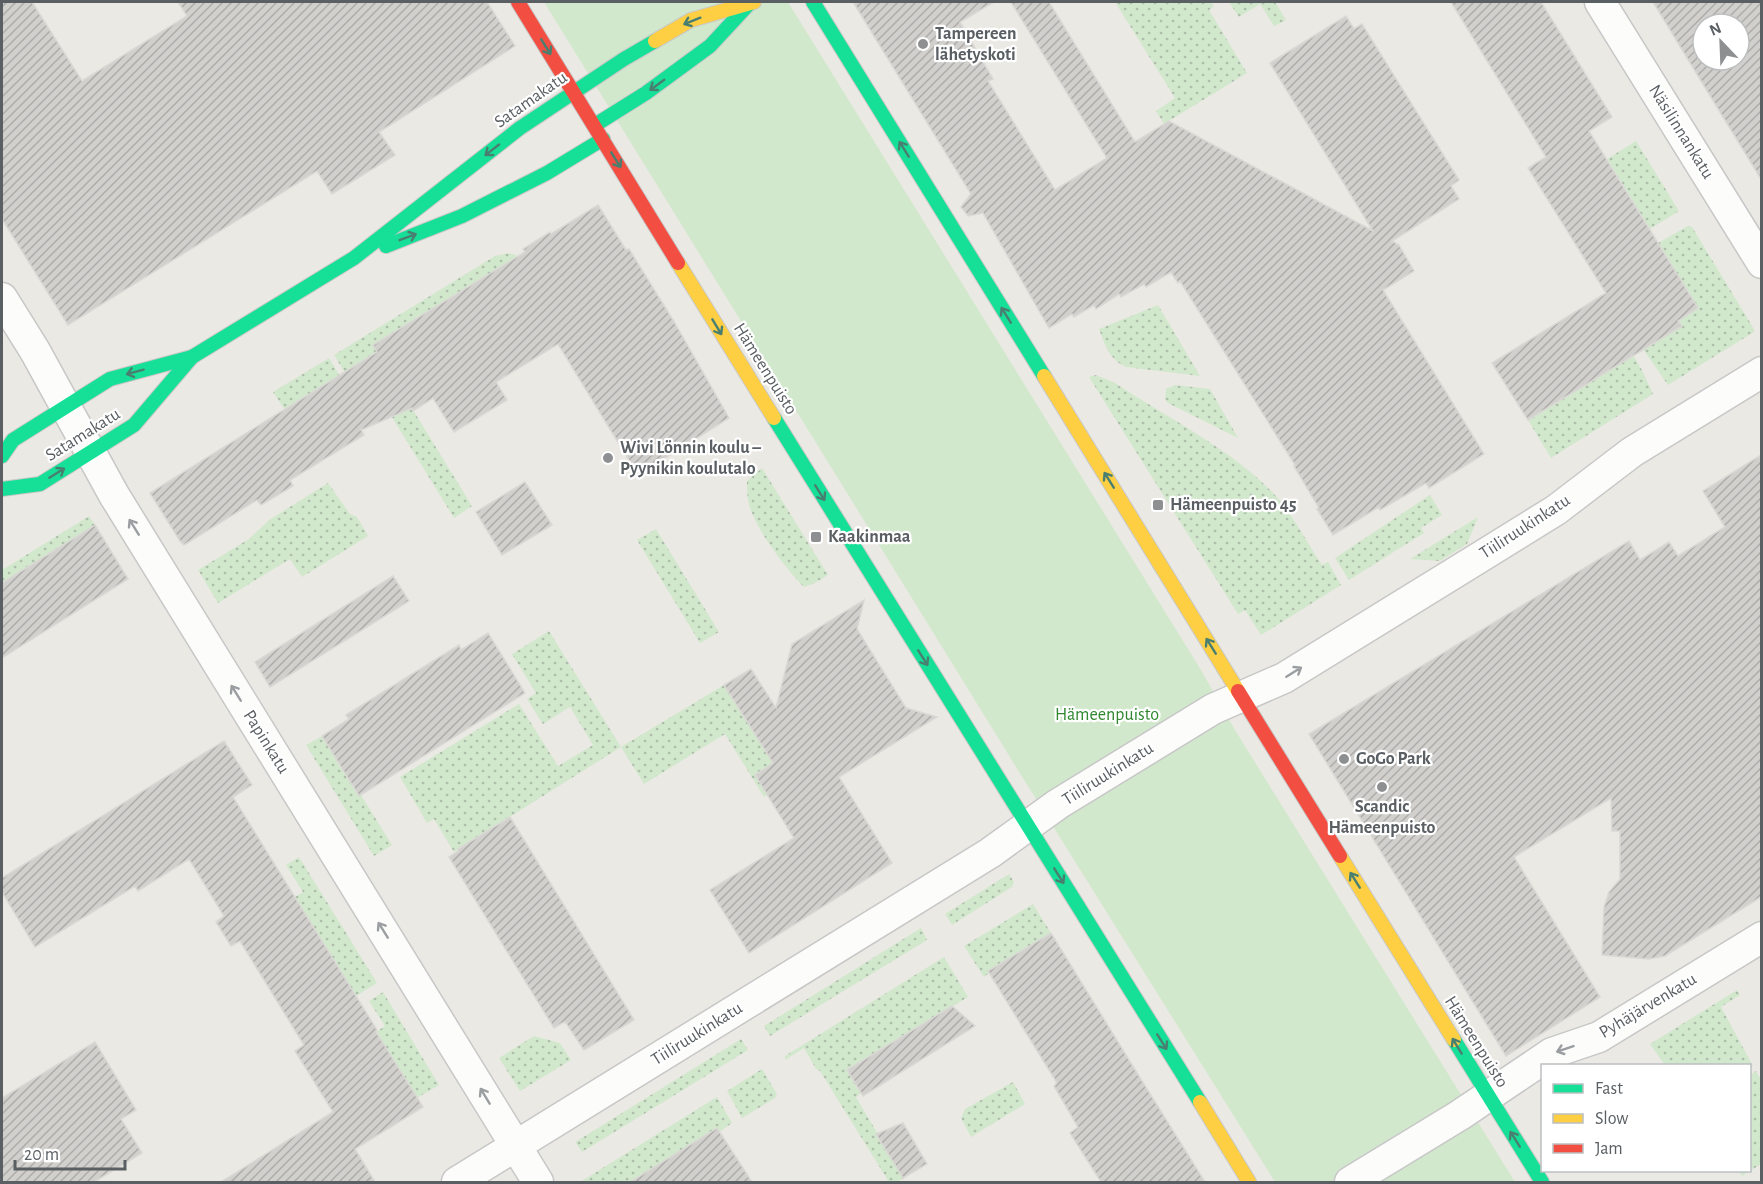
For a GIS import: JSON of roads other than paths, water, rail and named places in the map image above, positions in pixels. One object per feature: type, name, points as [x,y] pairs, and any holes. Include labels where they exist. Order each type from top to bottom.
[{"type":"main road","name":"Hämeenpuisto","points":[[518,2],[1249,1182]]},
{"type":"main road","name":"Hämeenpuisto","points":[[813,2],[1542,1182]]},
{"type":"main road","name":"Satamakatu","points":[[2,456],[13,440],[110,379],[192,357],[354,258],[520,128],[624,59],[691,20],[751,3]]},
{"type":"main road","name":"Satamakatu","points":[[595,125],[646,93],[710,46],[751,3]]},
{"type":"main road","name":"Satamakatu","points":[[354,258],[462,216],[547,173],[603,139]]},
{"type":"main road","name":"Satamakatu","points":[[2,489],[40,484],[134,426],[192,357]]},
{"type":"street","name":"Näsilinnankatu","points":[[1600,2],[1761,262]]},
{"type":"street","name":"Papinkatu","points":[[2,298],[35,351],[114,495],[538,1182]]},
{"type":"street","name":"Tiiliruukinkatu","points":[[457,1182],[990,853],[1058,804],[1203,715],[1284,678],[1556,510],[1632,452],[1761,372]]},
{"type":"street","name":"Pyhäjärvenkatu","points":[[1350,1182],[1552,1053],[1599,1037],[1761,937]]},
{"type":"place","name":"Tampereen lähetyskoti","points":[[923,44]]},
{"type":"place","name":"Wivi Lönnin koulu – Pyynikin koulutalo","points":[[608,458]]},
{"type":"place","name":"Hämeenpuisto 45","points":[[1158,505]]},
{"type":"place","name":"Kaakinmaa","points":[[816,537]]},
{"type":"place","name":"GoGo Park","points":[[1344,759]]},
{"type":"place","name":"Scandic Hämeenpuisto","points":[[1382,787]]}]
